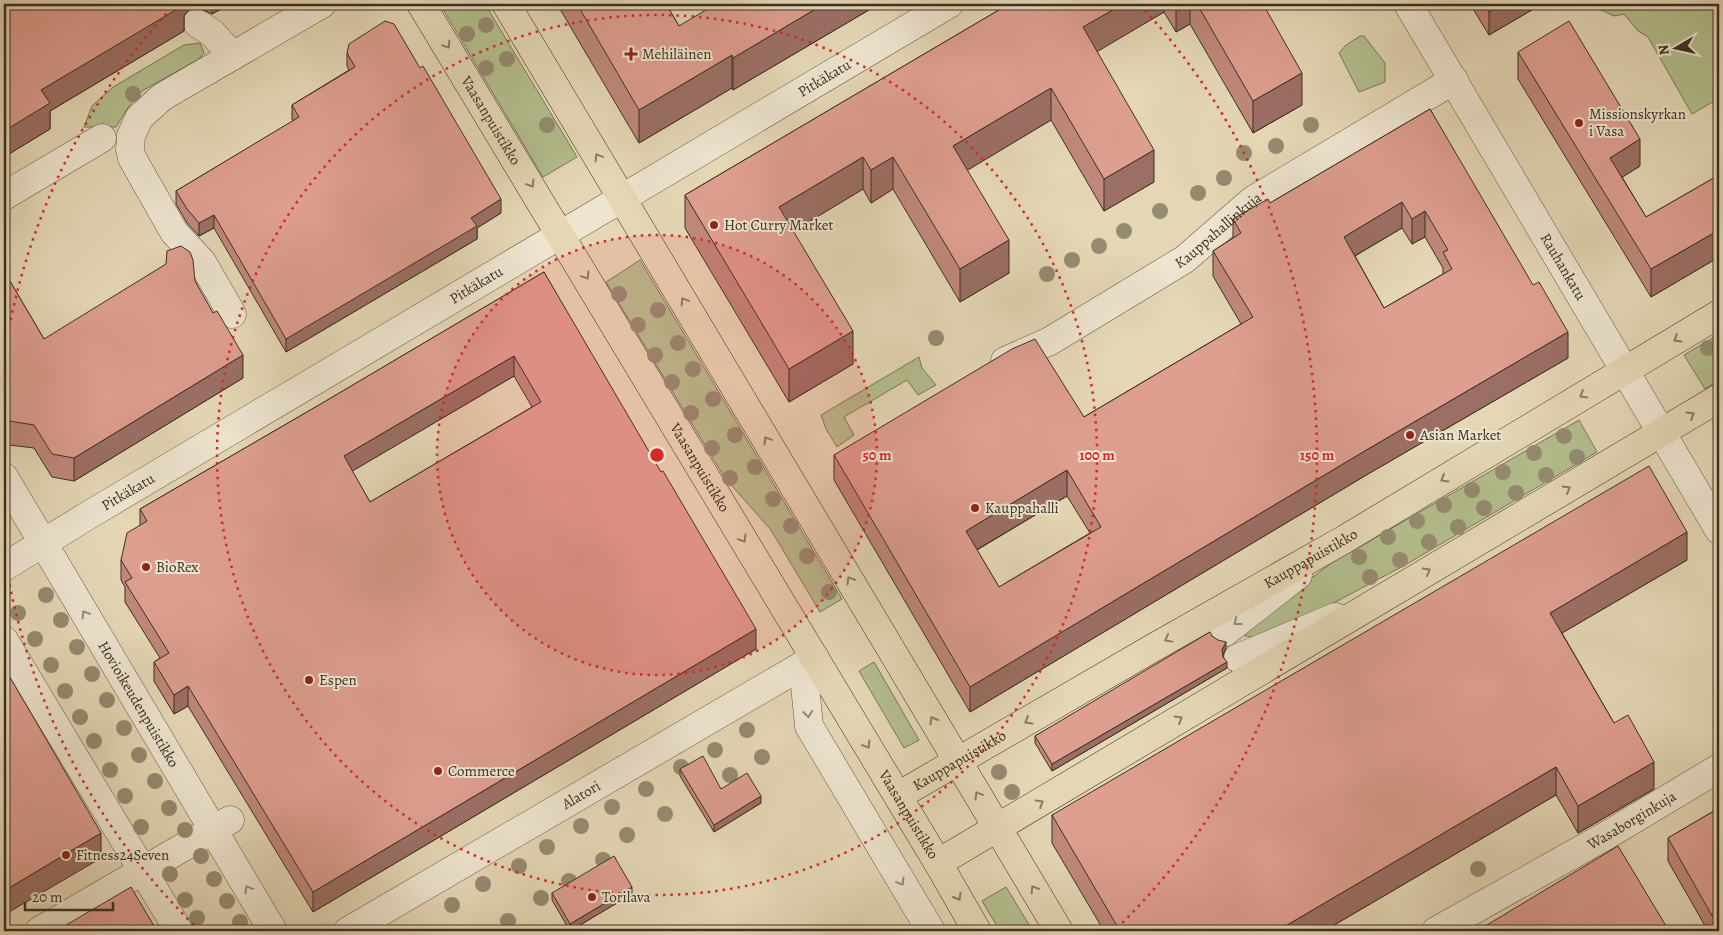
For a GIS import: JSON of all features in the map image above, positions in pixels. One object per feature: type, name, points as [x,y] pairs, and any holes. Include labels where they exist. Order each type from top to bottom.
[{"type":"main road","name":"Vaasanpuistikko","points":[[421,4],[561,234],[808,655],[898,796],[977,931]]},
{"type":"main road","points":[[506,4],[1059,931]]},
{"type":"main road","name":"Kauppapuistikko","points":[[898,796],[1345,538],[1719,314]]},
{"type":"main road","points":[[938,863],[1719,398]]},
{"type":"street","points":[[232,314],[202,262],[174,232],[132,158],[130,150],[131,136],[139,118],[162,97],[322,4]]},
{"type":"street","name":"Pitkäkatu","points":[[4,567],[949,4]]},
{"type":"street","name":"Rauhankatu","points":[[1408,4],[1719,530]]},
{"type":"street","points":[[197,23],[212,33],[228,59]]},
{"type":"street","name":"Kauppahallinkuja","points":[[979,372],[1050,341],[1185,259],[1253,200],[1454,80]]},
{"type":"street","points":[[4,196],[102,138]]},
{"type":"street","name":"Hovioikeudenpuistikko","points":[[4,478],[221,825],[273,931]]},
{"type":"street","points":[[1224,633],[1345,538]]},
{"type":"street","points":[[1238,658],[1385,596]]},
{"type":"street","points":[[4,640],[179,931]]},
{"type":"street","points":[[808,655],[809,726],[931,931]]},
{"type":"street","name":"Alatori","points":[[348,931],[808,655]]},
{"type":"street","name":"Wasaborginkuja","points":[[1436,931],[1609,834],[1719,768]]},
{"type":"street","points":[[39,931],[221,825]]},
{"type":"green space","points":[[440,4],[485,4],[577,157],[543,177]]},
{"type":"green space","points":[[1588,4],[1719,4],[1719,98],[1692,114],[1648,37],[1638,31],[1624,14],[1614,16]]},
{"type":"green space","points":[[1360,36],[1364,36],[1385,63],[1385,82],[1359,92],[1339,53],[1346,45]]},
{"type":"green space","points":[[200,43],[204,53],[199,59],[142,91],[129,106],[116,127],[84,127],[92,106],[113,87],[184,45]]},
{"type":"green space","points":[[640,260],[842,599],[820,612],[771,530],[725,478],[606,282]]},
{"type":"green space","points":[[1719,334],[1719,380],[1705,389],[1684,355]]},
{"type":"green space","points":[[919,357],[922,368],[936,385],[918,395],[907,380],[844,417],[854,435],[837,447],[826,429],[821,415]]},
{"type":"green space","points":[[1579,420],[1597,452],[1407,564],[1328,606],[1253,637],[1245,636],[1247,631],[1280,602],[1330,564]]},
{"type":"green space","points":[[874,662],[919,740],[904,748],[859,671]]},
{"type":"green space","points":[[1006,887],[1033,931],[1000,931],[982,901]]},
{"type":"building","points":[[16,4],[184,5],[41,90],[50,103],[4,131],[4,11]]},
{"type":"building","points":[[577,4],[666,4],[679,26],[716,4],[824,4],[733,58],[732,55],[639,110]]},
{"type":"building","points":[[1009,4],[1123,4],[1083,27],[1154,150],[1104,179],[1051,88],[953,146],[1009,240],[960,269],[893,157],[871,170],[863,157],[779,207],[853,331],[789,369],[685,195]]},
{"type":"building","points":[[1197,4],[1263,4],[1302,73],[1253,101]]},
{"type":"building","points":[[1484,4],[1502,4],[1489,12]]},
{"type":"building","points":[[385,21],[394,24],[420,68],[423,66],[501,199],[471,218],[477,226],[286,339],[214,215],[199,223],[187,209],[176,191],[299,117],[292,105],[355,67],[347,53],[349,44]]},
{"type":"building","points":[[1569,21],[1640,139],[1610,158],[1646,217],[1719,175],[1719,230],[1651,269],[1518,52]]},
{"type":"building","points":[[1430,109],[1533,285],[1539,282],[1568,332],[970,687],[834,455],[1012,349],[1035,339],[1084,417],[1253,317],[1213,251],[1241,233],[1233,219],[1268,199],[1270,203]],"holes":[[[1402,202],[1412,219],[1425,211],[1448,250],[1443,252],[1452,269],[1384,308],[1344,237]],[[1067,470],[1101,527],[999,587],[966,531]]]},
{"type":"building","points":[[181,246],[190,252],[193,260],[195,281],[213,313],[217,311],[243,355],[74,458],[52,454],[34,425],[9,421],[4,412],[4,271],[44,339],[166,264],[167,251]]},
{"type":"building","points":[[544,272],[661,472],[663,471],[756,629],[313,892],[188,686],[174,695],[154,662],[169,653],[125,582],[132,578],[121,560],[127,533],[147,521],[140,509]],"holes":[[[514,356],[541,402],[370,502],[344,456]]]},
{"type":"building","points":[[1649,466],[1687,532],[1550,613],[1614,723],[1628,715],[1654,762],[1578,806],[1556,767],[1277,931],[1120,931],[1052,815]]},
{"type":"building","points":[[1210,632],[1218,640],[1226,642],[1222,650],[1223,657],[1227,662],[1052,764],[1035,736]]},
{"type":"building","points":[[4,667],[101,833],[4,891]]},
{"type":"building","points":[[703,756],[721,789],[747,773],[761,796],[714,825],[680,769]]},
{"type":"building","points":[[1719,808],[1719,928],[1668,838]]},
{"type":"building","points":[[1618,846],[1669,931],[1477,931]]},
{"type":"building","name":"Torilava","points":[[614,856],[632,887],[570,924],[552,893]]},
{"type":"building","points":[[131,887],[157,931],[56,931]]},
{"type":"place","name":"Mehiläinen","points":[[631,54]]},
{"type":"place","name":"Missionskyrkan i Vasa","points":[[1579,123]]},
{"type":"place","name":"Hot Curry Market","points":[[714,225]]},
{"type":"place","name":"Asian Market","points":[[1410,435]]},
{"type":"place","name":"Kauppahalli","points":[[975,508]]},
{"type":"place","name":"BioRex","points":[[146,567]]},
{"type":"place","name":"Espen","points":[[309,680]]},
{"type":"place","name":"Commerce","points":[[438,771]]},
{"type":"place","name":"Fitness24Seven","points":[[66,855]]},
{"type":"place","name":"Torilava","points":[[592,897]]}]
